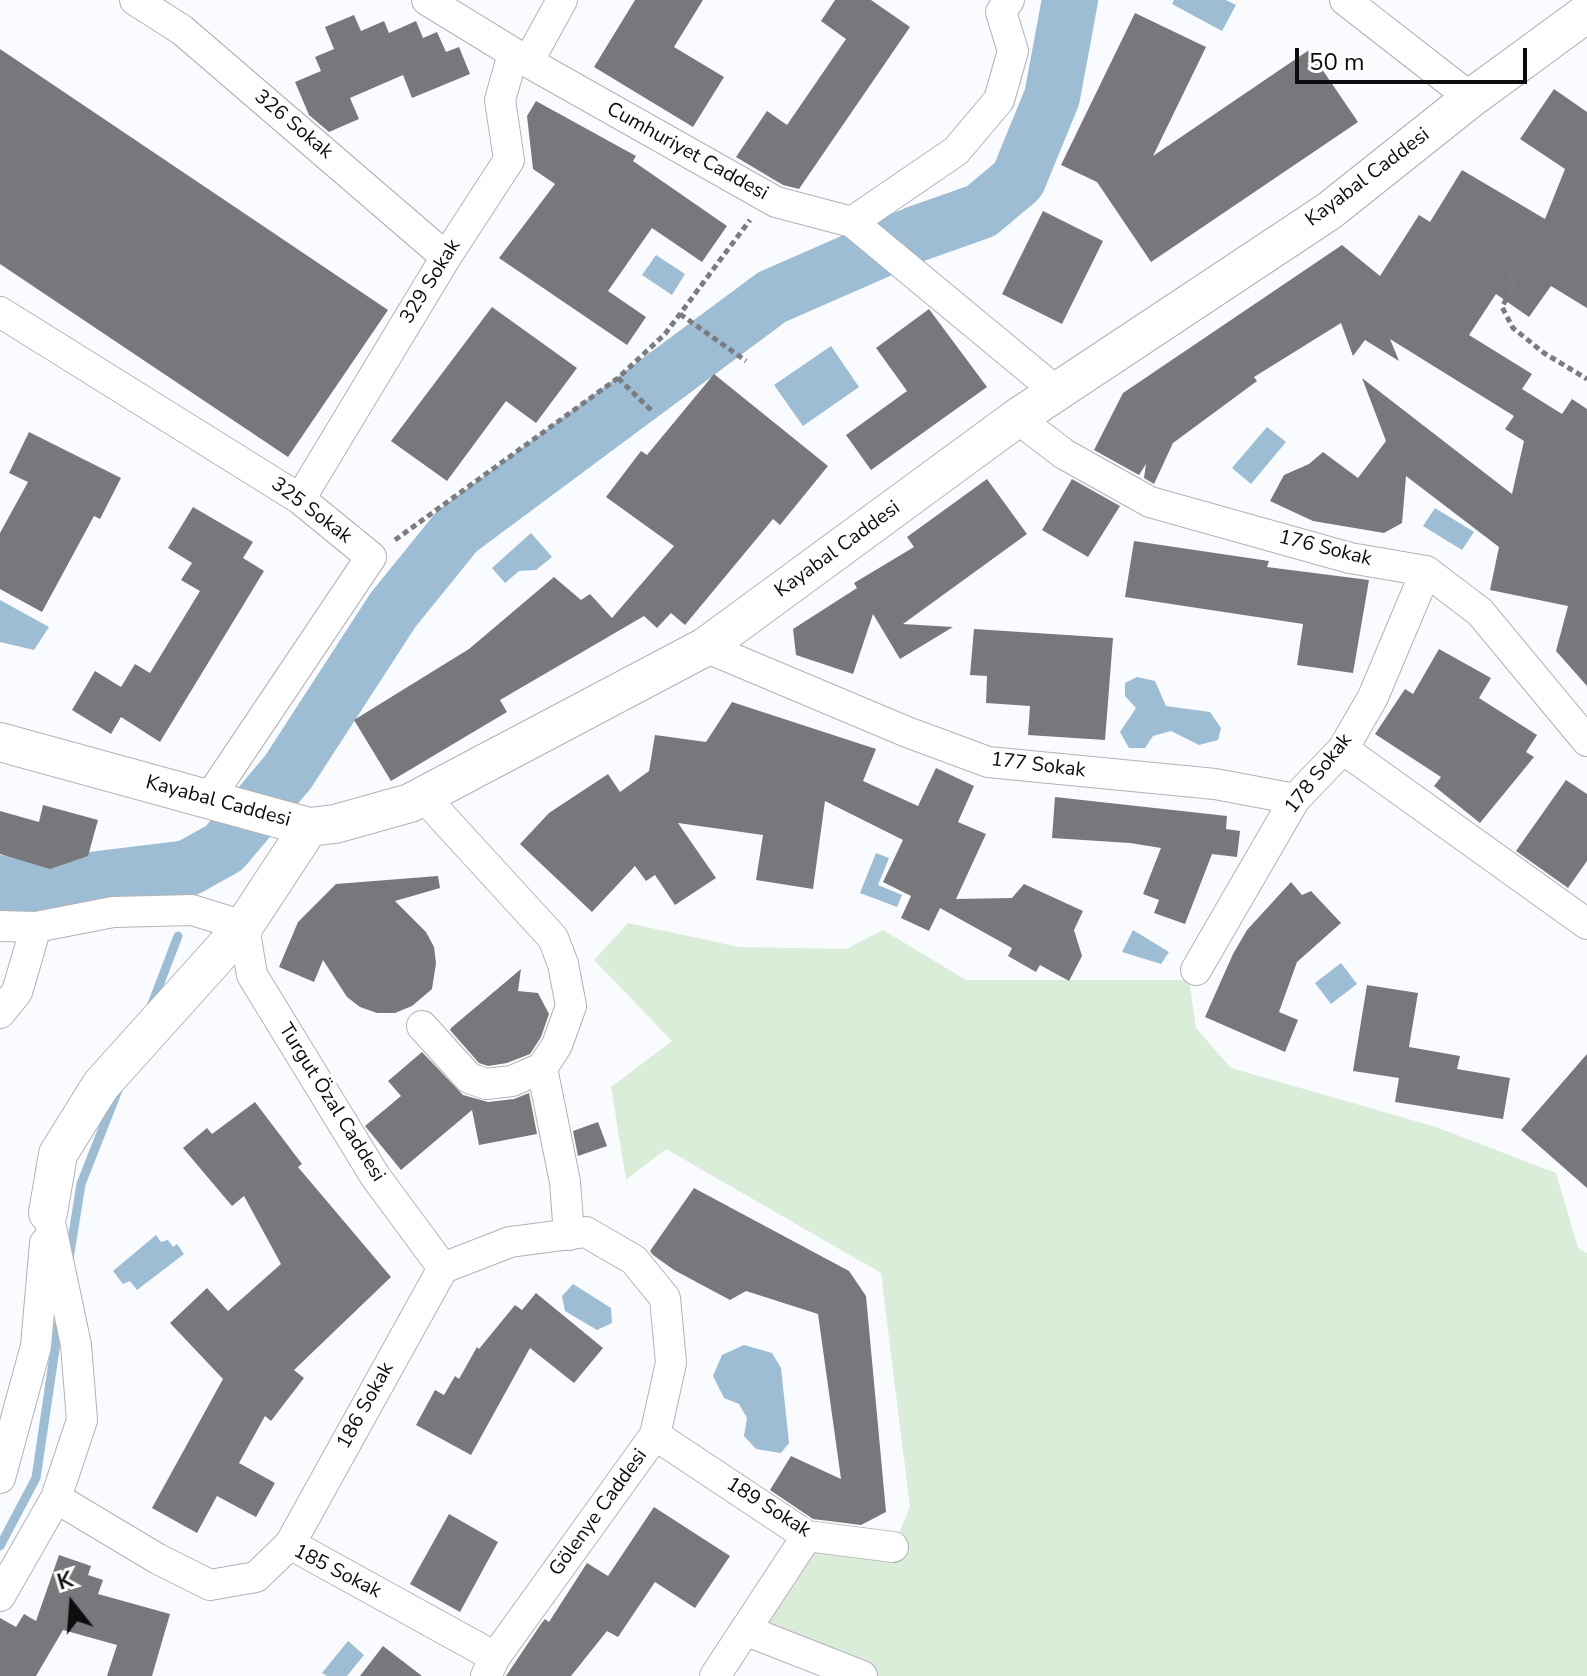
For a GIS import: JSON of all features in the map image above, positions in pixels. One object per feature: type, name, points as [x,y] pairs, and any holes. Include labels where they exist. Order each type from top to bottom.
[{"type":"street","name":"326 Sokak","points":[[135,0],[182,30],[446,257]]},
{"type":"street","name":"Cumhuriyet Caddesi","points":[[427,0],[520,58],[766,197],[852,222],[1056,391]]},
{"type":"street","name":"329 Sokak","points":[[300,499],[446,257],[509,160],[500,100],[520,58],[562,0]]},
{"type":"street","points":[[1345,0],[1471,98]]},
{"type":"street","points":[[852,222],[956,151],[999,100],[1013,51],[997,4]]},
{"type":"street","name":"Kayabal Caddesi","points":[[0,742],[299,824],[335,824],[410,803],[705,647],[1017,418],[1329,211],[1471,98],[1587,13]]},
{"type":"street","name":"325 Sokak","points":[[0,312],[300,499],[371,557],[208,800]]},
{"type":"street","name":"176 Sokak","points":[[1017,418],[1064,454],[1150,502],[1350,558],[1426,571],[1480,612],[1587,741]]},
{"type":"street","name":"178 Sokak","points":[[1196,970],[1295,799],[1343,749],[1373,697],[1426,571]]},
{"type":"street","name":"177 Sokak","points":[[705,647],[907,732],[988,762],[1215,784],[1295,799]]},
{"type":"street","points":[[1343,749],[1587,924]]},
{"type":"street","points":[[422,1026],[469,1078],[486,1084],[512,1081],[542,1068],[557,1045],[571,1006],[563,964],[553,938],[434,808]]},
{"type":"street","points":[[1,1472],[36,1346],[48,1213],[58,1154],[106,1080],[244,926],[299,824]]},
{"type":"street","points":[[0,926],[36,927],[113,912],[192,910],[244,926]]},
{"type":"street","name":"Turgut Özal Caddesi","points":[[244,926],[252,975],[375,1176],[443,1268]]},
{"type":"street","points":[[0,1013],[17,992],[36,927]]},
{"type":"street","points":[[542,1068],[563,1169],[569,1235]]},
{"type":"street","points":[[0,1596],[56,1498],[82,1420],[76,1345],[48,1213]]},
{"type":"street","name":"Gölenye Caddesi","points":[[443,1268],[510,1242],[586,1232],[634,1260],[665,1298],[671,1363],[655,1435],[491,1666]]},
{"type":"street","name":"186 Sokak","points":[[290,1544],[443,1268]]},
{"type":"street","name":"189 Sokak","points":[[655,1435],[807,1536],[893,1547]]},
{"type":"street","name":"185 Sokak","points":[[56,1498],[158,1559],[210,1585],[256,1577],[290,1544],[491,1666]]},
{"type":"street","points":[[715,1676],[807,1536]]},
{"type":"street","points":[[745,1630],[862,1676]]},
{"type":"path","points":[[371,557],[618,378],[665,334],[766,197]]},
{"type":"path","points":[[1510,272],[1514,279],[1513,287],[1502,307],[1513,328],[1544,353],[1587,379]]},
{"type":"path","points":[[680,314],[746,361]]},
{"type":"path","points":[[618,378],[653,412]]},
{"type":"green space","points":[[628,923],[739,947],[846,949],[883,930],[966,980],[1189,980],[1196,1028],[1231,1068],[1436,1127],[1556,1173],[1578,1248],[1587,1253],[1587,1676],[862,1676],[745,1630],[807,1536],[893,1547],[910,1507],[881,1273],[666,1149],[626,1180],[611,1087],[672,1041],[594,960]]},
{"type":"water","points":[[1174,0],[1226,0],[1236,5],[1222,31],[1172,4]]},
{"type":"water","points":[[656,255],[685,274],[672,295],[642,275]]},
{"type":"water","points":[[831,346],[859,387],[803,426],[774,385]]},
{"type":"water","points":[[1267,427],[1286,442],[1251,484],[1232,468]]},
{"type":"water","points":[[1435,508],[1474,532],[1462,550],[1423,526]]},
{"type":"water","points":[[531,533],[552,557],[536,570],[519,571],[505,583],[492,568]]},
{"type":"water","points":[[0,600],[49,627],[34,650],[0,642]]},
{"type":"water","points":[[1137,677],[1155,681],[1166,706],[1210,712],[1221,728],[1218,740],[1199,745],[1171,731],[1153,736],[1145,748],[1129,748],[1120,732],[1136,708],[1125,696],[1125,683]]},
{"type":"water","points":[[876,853],[889,858],[878,885],[902,895],[897,907],[860,893]]},
{"type":"water","points":[[1133,930],[1169,952],[1161,964],[1122,952]]},
{"type":"water","points":[[1341,963],[1357,984],[1331,1004],[1315,983]]},
{"type":"water","points":[[156,1235],[161,1242],[168,1240],[173,1247],[177,1244],[184,1254],[137,1290],[130,1281],[123,1284],[113,1271]]},
{"type":"water","points":[[573,1284],[611,1308],[612,1323],[597,1330],[565,1311],[562,1296]]},
{"type":"water","points":[[744,1345],[772,1353],[781,1368],[789,1443],[781,1453],[756,1449],[744,1436],[747,1418],[739,1404],[724,1398],[713,1376],[722,1355]]},
{"type":"water","points":[[348,1641],[364,1655],[347,1676],[322,1673]]},
{"type":"building","points":[[635,0],[703,0],[674,47],[724,77],[693,127],[594,67]]},
{"type":"building","points":[[835,0],[871,0],[910,27],[799,189],[783,185],[736,157],[767,111],[787,125],[846,39],[821,21]]},
{"type":"building","points":[[1135,13],[1206,47],[1153,156],[1309,50],[1358,122],[1151,262],[1097,182],[1061,165]]},
{"type":"building","points":[[354,15],[361,31],[384,21],[389,33],[416,21],[423,38],[437,32],[446,52],[459,47],[470,74],[412,98],[403,75],[350,98],[359,119],[329,132],[309,115],[295,82],[321,71],[315,57],[334,49],[325,27]]},
{"type":"building","points":[[0,49],[388,310],[288,457],[0,264]]},
{"type":"building","points":[[1554,89],[1587,112],[1587,308],[1551,286],[1529,317],[1496,294],[1469,335],[1532,374],[1522,389],[1562,414],[1572,399],[1587,409],[1587,686],[1556,651],[1568,606],[1490,590],[1499,547],[1406,476],[1402,523],[1384,533],[1313,521],[1270,501],[1284,475],[1309,464],[1323,452],[1358,478],[1386,441],[1362,378],[1512,494],[1524,441],[1505,429],[1514,416],[1390,339],[1399,361],[1365,340],[1353,356],[1341,323],[1254,377],[1257,381],[1173,443],[1154,484],[1144,478],[1146,464],[1139,475],[1094,450],[1123,393],[1342,245],[1380,276],[1419,215],[1430,222],[1462,170],[1545,219],[1565,169],[1520,139]]},
{"type":"building","points":[[536,101],[636,156],[633,161],[727,226],[702,262],[652,228],[608,291],[646,317],[627,345],[499,258],[555,184],[533,169],[527,116]]},
{"type":"building","points":[[1043,211],[1103,241],[1062,324],[1002,294]]},
{"type":"building","points":[[492,307],[577,368],[536,423],[506,401],[447,481],[391,441]]},
{"type":"building","points":[[929,309],[987,387],[871,470],[846,435],[907,391],[876,348]]},
{"type":"building","points":[[714,374],[828,466],[780,525],[773,519],[685,625],[671,613],[657,628],[644,616],[500,700],[507,712],[391,781],[354,720],[469,649],[554,577],[581,600],[590,594],[612,618],[674,546],[606,497],[641,451],[647,455]]},
{"type":"building","points":[[29,432],[121,478],[100,519],[94,516],[42,612],[0,589],[0,533],[28,482],[9,473]]},
{"type":"building","points":[[987,479],[1027,534],[903,624],[953,627],[900,659],[873,614],[853,674],[796,655],[793,629],[857,588],[854,583],[914,547],[907,537]]},
{"type":"building","points":[[1072,479],[1120,506],[1088,557],[1042,530]]},
{"type":"building","points":[[193,507],[253,542],[243,558],[264,571],[160,742],[121,717],[111,734],[72,710],[95,671],[121,687],[135,664],[150,673],[200,591],[181,580],[192,563],[168,548]]},
{"type":"building","points":[[1134,541],[1269,561],[1267,567],[1369,580],[1353,673],[1297,665],[1303,624],[1125,597]]},
{"type":"building","points":[[974,629],[1113,638],[1105,740],[1028,735],[1030,706],[986,703],[987,676],[970,675]]},
{"type":"building","points":[[1439,649],[1491,678],[1479,698],[1537,735],[1526,752],[1534,757],[1480,823],[1434,786],[1441,777],[1375,734],[1405,689],[1413,694]]},
{"type":"building","points":[[732,702],[876,749],[863,781],[918,806],[936,768],[974,786],[958,822],[986,834],[956,899],[1012,898],[1024,884],[1083,911],[1074,930],[1082,956],[1069,981],[1040,965],[1036,972],[1008,956],[1012,948],[940,908],[929,931],[901,918],[911,896],[883,882],[903,840],[825,801],[813,889],[756,880],[763,835],[678,823],[716,878],[675,905],[655,875],[646,881],[635,866],[592,912],[520,844],[549,813],[608,774],[620,792],[649,771],[655,735],[706,742]]},
{"type":"building","points":[[1566,780],[1587,794],[1587,861],[1568,888],[1516,851]]},
{"type":"building","points":[[1055,797],[1227,816],[1226,829],[1240,831],[1237,857],[1212,854],[1185,924],[1154,913],[1159,900],[1143,894],[1161,848],[1052,838]]},
{"type":"building","points":[[43,805],[98,820],[88,856],[50,869],[0,854],[0,811],[39,822]]},
{"type":"building","points":[[438,876],[440,888],[395,901],[426,932],[434,947],[436,963],[432,989],[412,1006],[395,1013],[377,1013],[360,1007],[347,997],[323,960],[314,982],[279,967],[298,922],[336,884]]},
{"type":"building","points":[[1291,882],[1302,895],[1311,891],[1341,923],[1297,962],[1279,1012],[1298,1020],[1285,1052],[1205,1017],[1247,930]]},
{"type":"building","points":[[521,969],[518,991],[538,993],[549,1014],[541,1037],[530,1054],[507,1063],[488,1066],[479,1063],[450,1030]]},
{"type":"building","points":[[1367,985],[1418,993],[1409,1047],[1460,1056],[1457,1069],[1510,1078],[1503,1119],[1395,1102],[1399,1078],[1353,1071]]},
{"type":"building","points":[[422,1052],[463,1095],[488,1102],[514,1099],[529,1093],[537,1134],[479,1145],[472,1110],[401,1170],[365,1126],[401,1096],[388,1081]]},
{"type":"building","points":[[1587,1054],[1587,1188],[1521,1130]]},
{"type":"building","points":[[255,1102],[302,1164],[298,1167],[391,1277],[294,1370],[304,1378],[271,1421],[265,1416],[239,1463],[275,1483],[256,1517],[217,1496],[197,1533],[152,1508],[223,1379],[170,1323],[207,1288],[228,1311],[281,1264],[244,1196],[232,1206],[183,1148],[207,1128],[212,1134]]},
{"type":"building","points":[[598,1122],[607,1146],[578,1156],[573,1131]]},
{"type":"building","points":[[694,1188],[849,1271],[866,1296],[886,1512],[861,1525],[813,1519],[770,1490],[791,1456],[841,1479],[818,1314],[746,1291],[730,1300],[653,1255],[650,1251]]},
{"type":"building","points":[[536,1293],[603,1348],[574,1383],[530,1348],[471,1455],[416,1425],[435,1390],[444,1395],[455,1376],[459,1379],[477,1347],[479,1349],[515,1305],[522,1310]]},
{"type":"building","points":[[654,1507],[730,1556],[695,1608],[655,1582],[618,1637],[607,1631],[571,1676],[506,1676],[541,1624],[545,1619],[549,1622],[587,1563],[608,1576]]},
{"type":"building","points":[[449,1514],[498,1542],[460,1612],[410,1584]]},
{"type":"building","points":[[59,1555],[91,1566],[88,1575],[103,1580],[98,1594],[170,1614],[152,1676],[107,1676],[117,1645],[63,1630],[36,1676],[0,1676],[0,1618],[16,1627],[24,1614],[36,1621]]},
{"type":"building","points":[[383,1646],[422,1676],[360,1676]]},
{"type":"waterway","points":[[0,883],[34,887],[188,868],[224,848],[288,772],[393,610],[457,531],[772,297],[916,234],[981,211],[1018,180],[1052,97],[1070,0]]},
{"type":"waterway","points":[[198,885],[210,856]]},
{"type":"waterway","points":[[150,1009],[178,936]]},
{"type":"waterway","points":[[69,1259],[81,1184],[118,1090]]},
{"type":"waterway","points":[[0,1546],[36,1478],[59,1322]]}]
